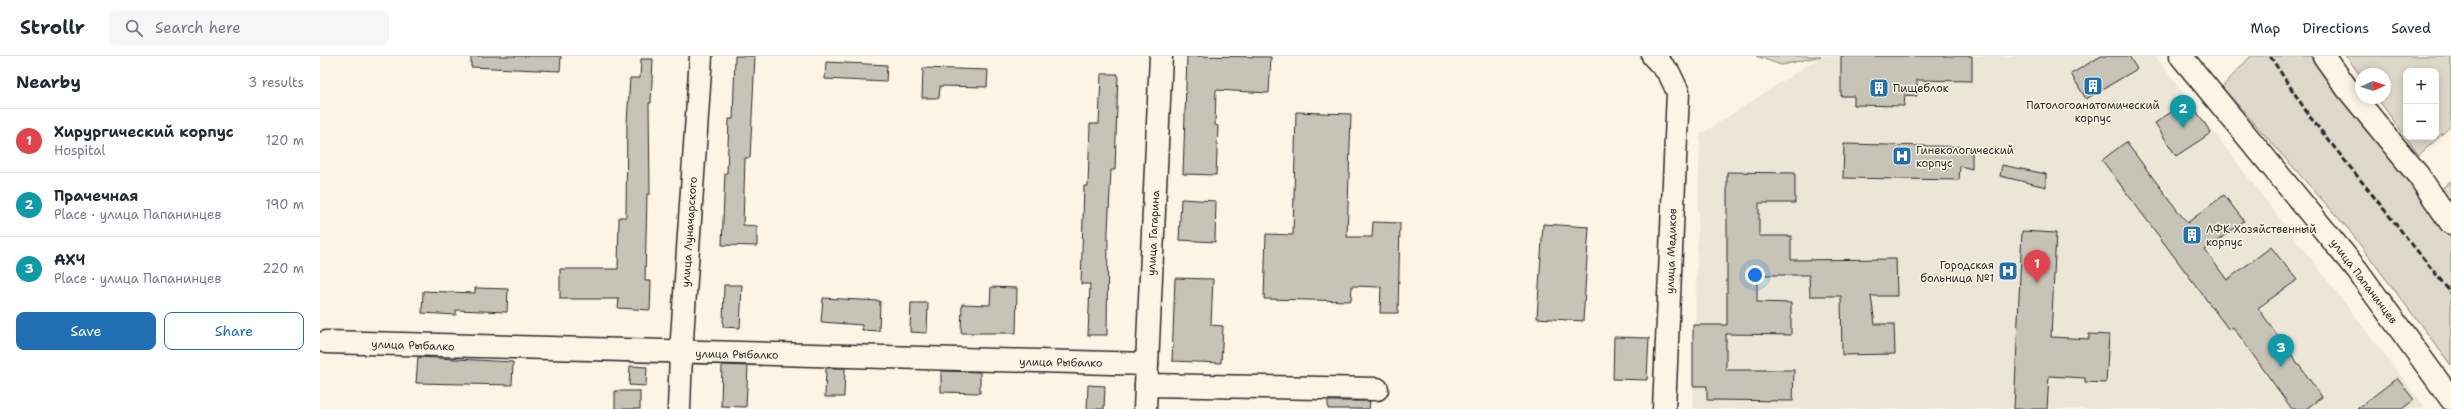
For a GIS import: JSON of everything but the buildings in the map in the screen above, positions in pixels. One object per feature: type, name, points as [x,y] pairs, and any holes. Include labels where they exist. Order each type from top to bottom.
[{"type":"street","name":"улица Луначарского","points":[[679,409],[681,353],[701,56]]},
{"type":"street","name":"улица Гагарина","points":[[1145,409],[1162,56]]},
{"type":"street","name":"улица Медиков","points":[[1653,56],[1669,74],[1678,92],[1664,409]]},
{"type":"street","name":"улица Папанинцев","points":[[2181,56],[2357,270],[2451,399]]},
{"type":"street","points":[[2324,56],[2346,88],[2418,175],[2451,223]]},
{"type":"street","name":"улица Рыбалко","points":[[326,342],[681,353],[1147,375],[1377,389]]},
{"type":"shaded area","points":[[1756,56],[1821,56],[1781,65]]},
{"type":"shaded area","name":"Городская больница №1","points":[[1821,56],[2155,56],[2424,406],[2420,409],[1693,409],[1700,135]]},
{"type":"shaded area","points":[[2251,56],[2310,56],[2451,234],[2451,365],[2349,230],[2222,87]]},
{"type":"shaded area","points":[[2346,56],[2451,56],[2451,126],[2439,137],[2439,68],[2403,68],[2403,133],[2381,104],[2391,104],[2391,68],[2355,68]]},
{"type":"shaded area","points":[[2408,140],[2436,140],[2419,155]]},
{"type":"shaded area","points":[[2451,181],[2451,205],[2440,190]]},
{"type":"railway","points":[[2270,56],[2310,117],[2451,293]]},
{"type":"place","name":"Патологоанатомический корпус","points":[[2093,86]]},
{"type":"place","name":"Пищеблок","points":[[1879,88]]},
{"type":"place","name":"Прачечная","points":[[2183,128]]},
{"type":"place","name":"Гинекологический корпус","points":[[1902,156]]},
{"type":"place","name":"ЛФК Хозяйственный корпус","points":[[2192,235]]},
{"type":"place","name":"Городская больница №1","points":[[2008,271]]},
{"type":"place","name":"Хирургический корпус","points":[[2037,283]]},
{"type":"place","name":"АХЧ","points":[[2281,367]]}]
